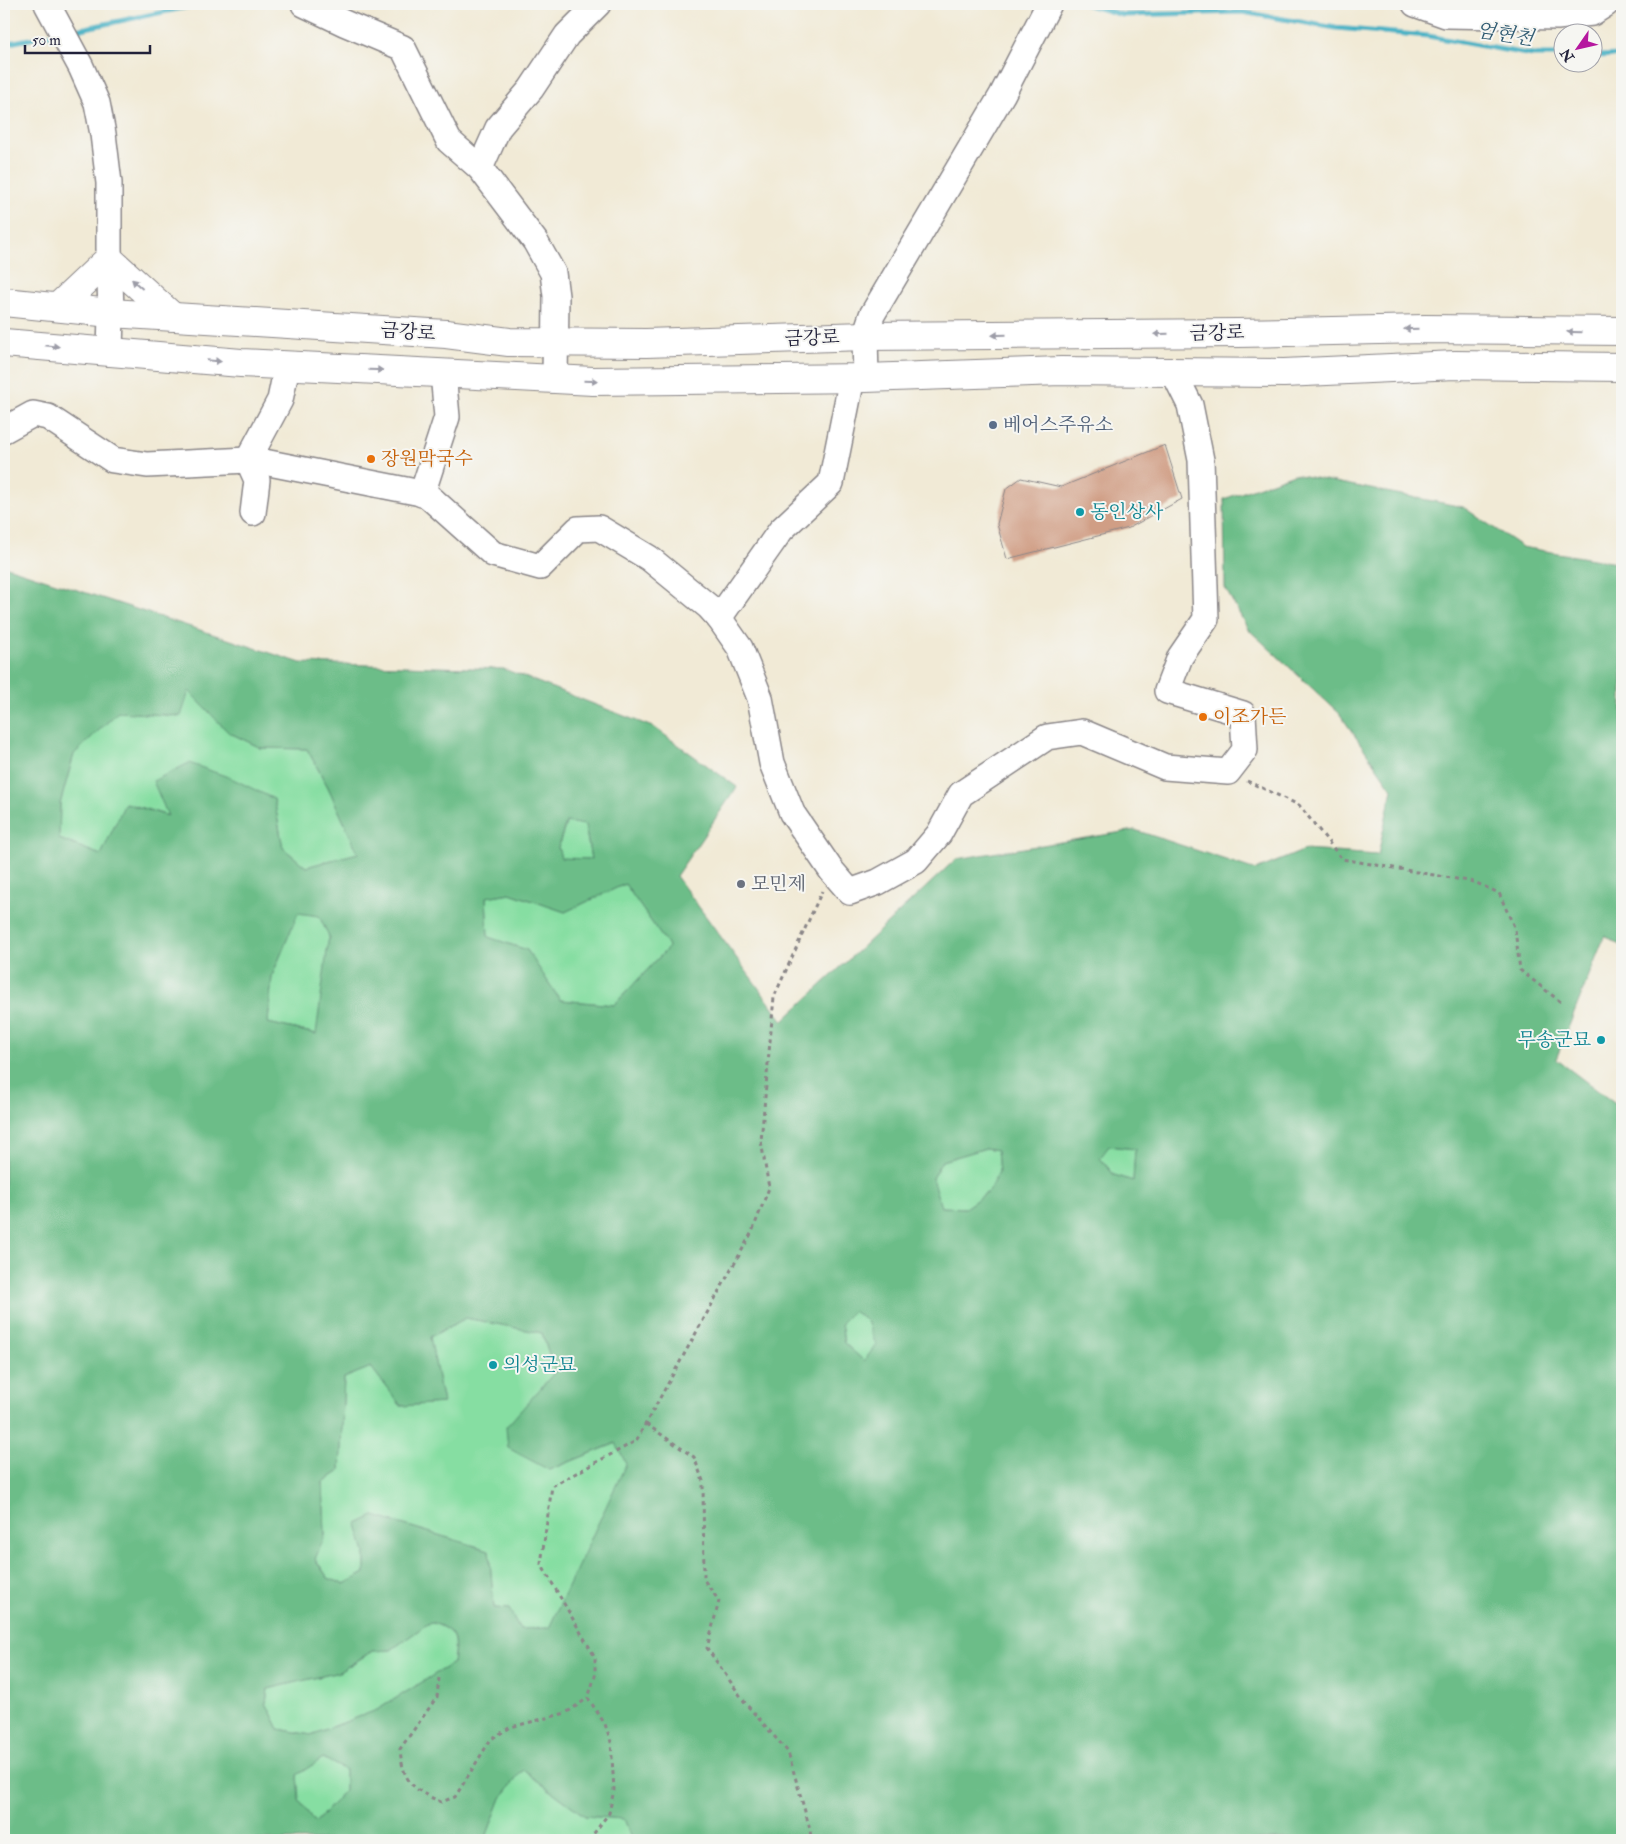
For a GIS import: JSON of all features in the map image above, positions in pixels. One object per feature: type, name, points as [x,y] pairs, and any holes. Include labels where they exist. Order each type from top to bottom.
[{"type":"main road","points":[[58,307],[109,260],[173,316]]},
{"type":"main road","name":"금강로","points":[[4,302],[111,313],[446,334],[509,342],[646,343],[865,336],[1238,333],[1425,329],[1622,331]]},
{"type":"main road","name":"금강로","points":[[4,343],[287,366],[624,382],[1061,372],[1284,372],[1455,365],[1622,367]]},
{"type":"street","points":[[47,4],[81,67],[97,103],[103,134],[109,183],[110,353]]},
{"type":"street","points":[[304,4],[403,48],[449,141],[480,168],[535,241],[553,274],[556,296],[555,380]]},
{"type":"street","points":[[480,168],[498,128],[531,89],[567,35],[598,4]]},
{"type":"street","points":[[719,618],[781,530],[831,483],[859,378],[865,336],[872,315],[1002,95],[1049,4]]},
{"type":"street","points":[[1415,4],[1446,15],[1557,17],[1592,13],[1606,4]]},
{"type":"street","points":[[248,460],[280,400],[287,366]]},
{"type":"street","points":[[422,494],[447,417],[443,373]]},
{"type":"street","points":[[4,430],[33,414],[48,417],[113,460],[147,465],[248,460],[426,494],[493,554],[540,567],[578,529],[599,528],[650,558],[709,607],[740,648],[760,698],[772,763],[792,813],[850,892],[878,882],[916,861],[939,834],[961,794],[1047,737],[1082,732],[1165,767],[1228,772],[1245,750],[1243,714],[1167,691],[1180,657],[1206,620],[1201,460],[1190,405],[1174,373]]},
{"type":"street","points":[[248,460],[257,480],[253,513]]},
{"type":"path","points":[[1228,772],[1300,804],[1342,859],[1474,882],[1499,893],[1515,929],[1520,970],[1562,1003]]},
{"type":"path","points":[[439,1678],[437,1697],[400,1749],[402,1768],[409,1782],[428,1796],[441,1802],[455,1797],[491,1740],[512,1727],[566,1713],[588,1698],[595,1676],[595,1657],[541,1564],[552,1486],[636,1441],[752,1232],[769,1188],[761,1141],[774,997],[832,870]]},
{"type":"path","points":[[646,1424],[694,1458],[703,1482],[704,1580],[719,1601],[707,1648],[746,1704],[788,1752],[810,1829],[811,1840]]},
{"type":"path","points":[[588,1698],[605,1724],[612,1742],[614,1790],[609,1814],[589,1840]]},
{"type":"green space","points":[[1294,474],[1463,507],[1522,547],[1622,564],[1622,947],[1605,935],[1556,1059],[1622,1109],[1622,1840],[633,1840],[624,1819],[585,1816],[523,1770],[501,1798],[486,1837],[488,1840],[4,1840],[4,1704],[10,1697],[4,1690],[4,566],[301,663],[504,669],[655,728],[737,787],[676,876],[783,1021],[956,859],[1135,830],[1256,870],[1305,850],[1378,855],[1392,789],[1339,713],[1248,629],[1225,588],[1224,499]],"holes":[[[189,691],[228,732],[261,748],[307,749],[328,787],[358,853],[306,867],[283,848],[274,799],[231,778],[189,763],[153,781],[168,816],[125,803],[101,855],[59,839],[60,804],[74,754],[118,712],[181,716]],[[566,822],[585,825],[591,859],[561,858],[558,847]],[[625,884],[669,947],[614,1005],[560,1000],[527,950],[488,937],[486,897],[510,893],[565,912]],[[298,913],[319,916],[329,936],[316,1034],[268,1023],[272,976]],[[1109,1146],[1135,1149],[1133,1181],[1114,1175],[1100,1158]],[[986,1148],[997,1150],[999,1172],[988,1192],[965,1208],[941,1207],[932,1178],[942,1161]],[[853,1311],[867,1321],[876,1345],[864,1361],[844,1343],[841,1323]],[[466,1318],[542,1333],[555,1372],[506,1427],[508,1448],[549,1470],[616,1443],[626,1464],[549,1628],[520,1629],[509,1609],[494,1608],[489,1550],[374,1516],[357,1524],[365,1553],[365,1573],[344,1584],[328,1578],[315,1559],[325,1536],[323,1482],[340,1471],[344,1378],[371,1367],[401,1406],[443,1403],[430,1337]],[[430,1622],[445,1628],[453,1636],[455,1647],[453,1663],[377,1710],[311,1735],[279,1729],[266,1703],[268,1689],[339,1672],[372,1651],[391,1650]],[[323,1758],[345,1770],[345,1790],[315,1823],[299,1800],[297,1775]]]},
{"type":"green space","points":[[189,690],[228,732],[261,748],[307,749],[328,787],[358,853],[306,867],[283,848],[274,799],[169,816],[126,803],[101,855],[59,839],[60,804],[74,754],[118,712],[180,716]]},
{"type":"green space","points":[[567,821],[585,825],[591,859],[561,859],[558,847]]},
{"type":"green space","points":[[625,884],[669,947],[614,1005],[560,1000],[527,950],[488,937],[486,897],[510,893],[565,912]]},
{"type":"green space","points":[[298,912],[319,916],[329,936],[317,1034],[268,1023],[272,976]]},
{"type":"green space","points":[[1109,1146],[1135,1149],[1133,1181],[1114,1175],[1099,1157]]},
{"type":"green space","points":[[986,1148],[997,1150],[999,1172],[988,1192],[965,1208],[940,1207],[932,1178],[942,1161]]},
{"type":"green space","points":[[853,1311],[867,1321],[877,1345],[864,1361],[844,1343],[841,1322]]},
{"type":"green space","points":[[466,1318],[542,1333],[555,1372],[507,1427],[549,1470],[617,1443],[627,1465],[549,1628],[519,1629],[509,1609],[494,1608],[489,1550],[374,1516],[357,1524],[365,1553],[365,1573],[344,1584],[328,1578],[315,1558],[325,1536],[323,1482],[340,1471],[344,1378],[371,1367],[401,1406],[443,1403],[430,1337]]},
{"type":"green space","points":[[430,1622],[439,1625],[452,1636],[454,1641],[453,1663],[377,1710],[311,1735],[279,1729],[266,1703],[268,1689],[339,1672],[373,1651],[391,1650]]},
{"type":"green space","points":[[323,1758],[345,1770],[345,1790],[315,1823],[299,1800],[297,1775]]},
{"type":"green space","points":[[523,1770],[585,1816],[624,1819],[633,1840],[488,1840],[486,1837],[501,1798]]},
{"type":"building","name":"동인상사","points":[[1165,445],[1182,499],[1129,528],[1007,559],[997,524],[1006,489],[1021,478],[1061,487]]},
{"type":"waterway","name":"엄현천","points":[[71,31],[202,4]]},
{"type":"waterway","name":"엄현천","points":[[1085,4],[1123,15],[1242,12],[1336,28],[1428,36],[1532,55],[1554,55]]},
{"type":"waterway","name":"엄현천","points":[[4,44],[55,34]]},
{"type":"waterway","name":"엄현천","points":[[1604,56],[1622,55]]},
{"type":"place","name":"베어스주유소","points":[[993,425]]},
{"type":"place","name":"장원막국수","points":[[371,459]]},
{"type":"place","name":"동인상사","points":[[1080,512]]},
{"type":"place","name":"이조가든","points":[[1203,717]]},
{"type":"place","name":"모민제","points":[[741,884]]},
{"type":"place","name":"무송군묘","points":[[1601,1040]]},
{"type":"place","name":"의성군묘","points":[[493,1365]]}]
